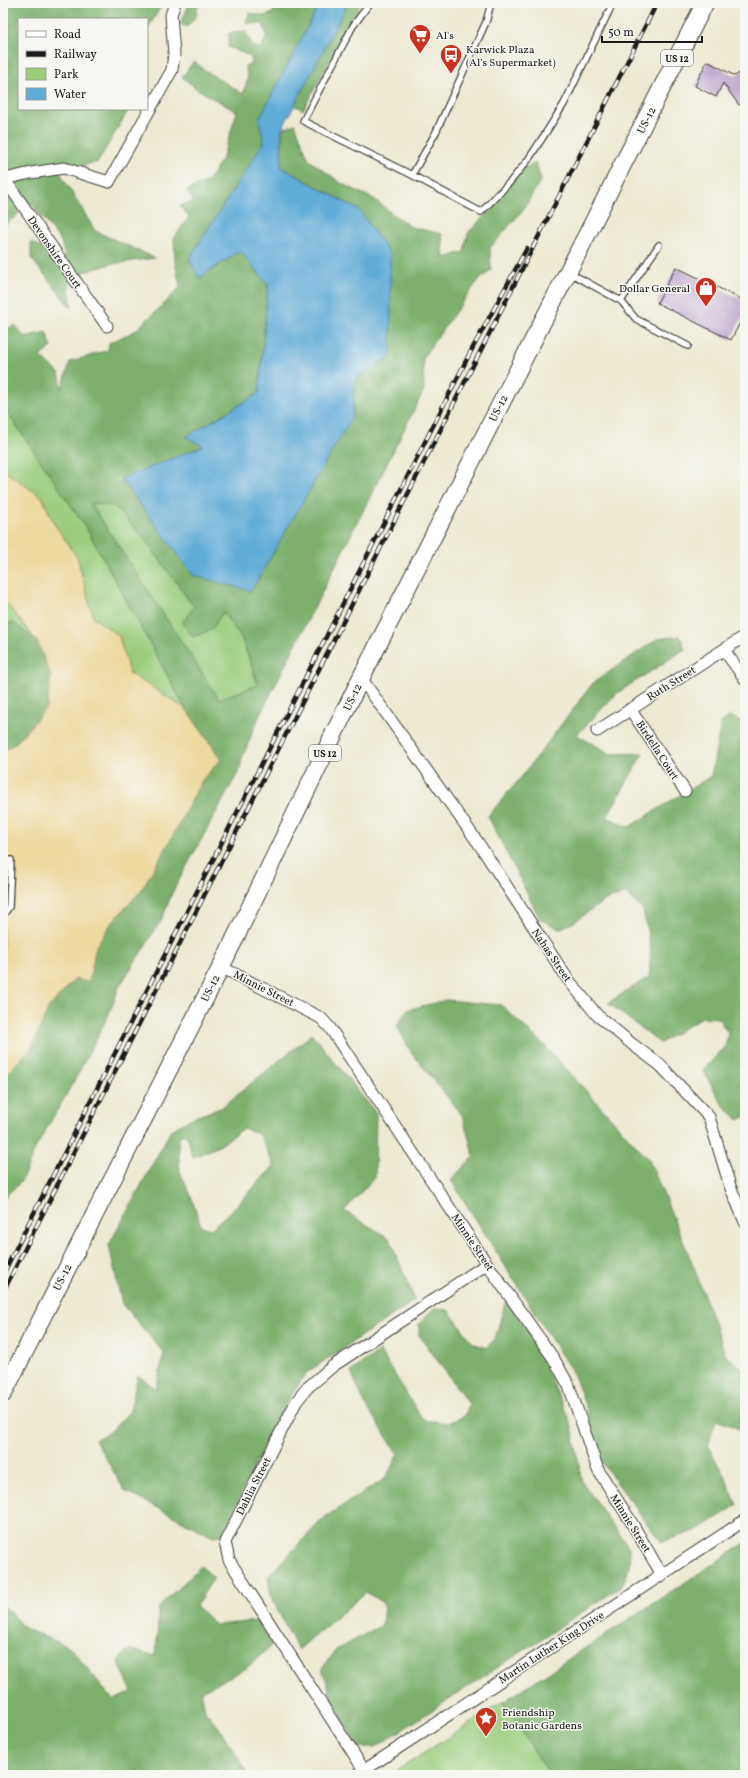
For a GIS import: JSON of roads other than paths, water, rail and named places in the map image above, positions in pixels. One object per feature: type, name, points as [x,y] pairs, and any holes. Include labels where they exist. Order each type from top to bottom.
[{"type":"main road","name":"US-12","points":[[3,1394],[221,966],[361,678],[705,3]]},
{"type":"street","name":"Devonshire Court","points":[[107,326],[4,178],[64,168],[109,182],[172,70],[174,54],[171,15],[175,3]]},
{"type":"street","name":"Ruth Street","points":[[597,731],[745,636]]},
{"type":"street","points":[[724,650],[745,679]]},
{"type":"street","name":"Nahas Street","points":[[361,678],[479,844],[567,978],[597,1015],[660,1065],[709,1117],[730,1186],[745,1222]]},
{"type":"street","name":"Birdella Court","points":[[630,709],[685,791]]},
{"type":"street","name":"Minnie Street","points":[[221,966],[321,1018],[330,1028],[487,1264],[554,1359],[569,1386],[598,1470],[662,1574]]},
{"type":"street","name":"Dahlia Street","points":[[361,1773],[229,1560],[225,1542],[290,1413],[307,1388],[333,1366],[487,1264]]},
{"type":"street","name":"Martin Luther King Drive","points":[[361,1773],[745,1520]]},
{"type":"lane","points":[[370,3],[353,26],[304,121],[412,175],[481,212],[514,176],[545,134],[564,104],[613,3]]},
{"type":"lane","points":[[412,175],[438,126],[486,22],[491,3]]},
{"type":"lane","points":[[621,301],[659,245]]},
{"type":"lane","points":[[568,272],[621,301],[636,319],[688,346]]},
{"type":"lane","points":[[3,915],[9,907],[11,860]]},
{"type":"water","points":[[320,3],[348,3],[282,129],[281,167],[359,210],[390,254],[391,356],[355,380],[352,417],[251,591],[194,576],[121,479],[203,446],[186,437],[259,393],[268,284],[240,251],[199,278],[189,259],[264,142],[259,119]]},
{"type":"railway","points":[[3,1292],[657,3]]},
{"type":"railway","points":[[3,1274],[470,353],[527,248]]},
{"type":"place","name":"Al's","points":[[420,54]]},
{"type":"place","name":"Karwick Plaza (Al's Supermarket)","points":[[451,74]]},
{"type":"place","name":"Dollar General","points":[[706,308]]},
{"type":"place","name":"Friendship Botanic Gardens","points":[[486,1738]]}]
